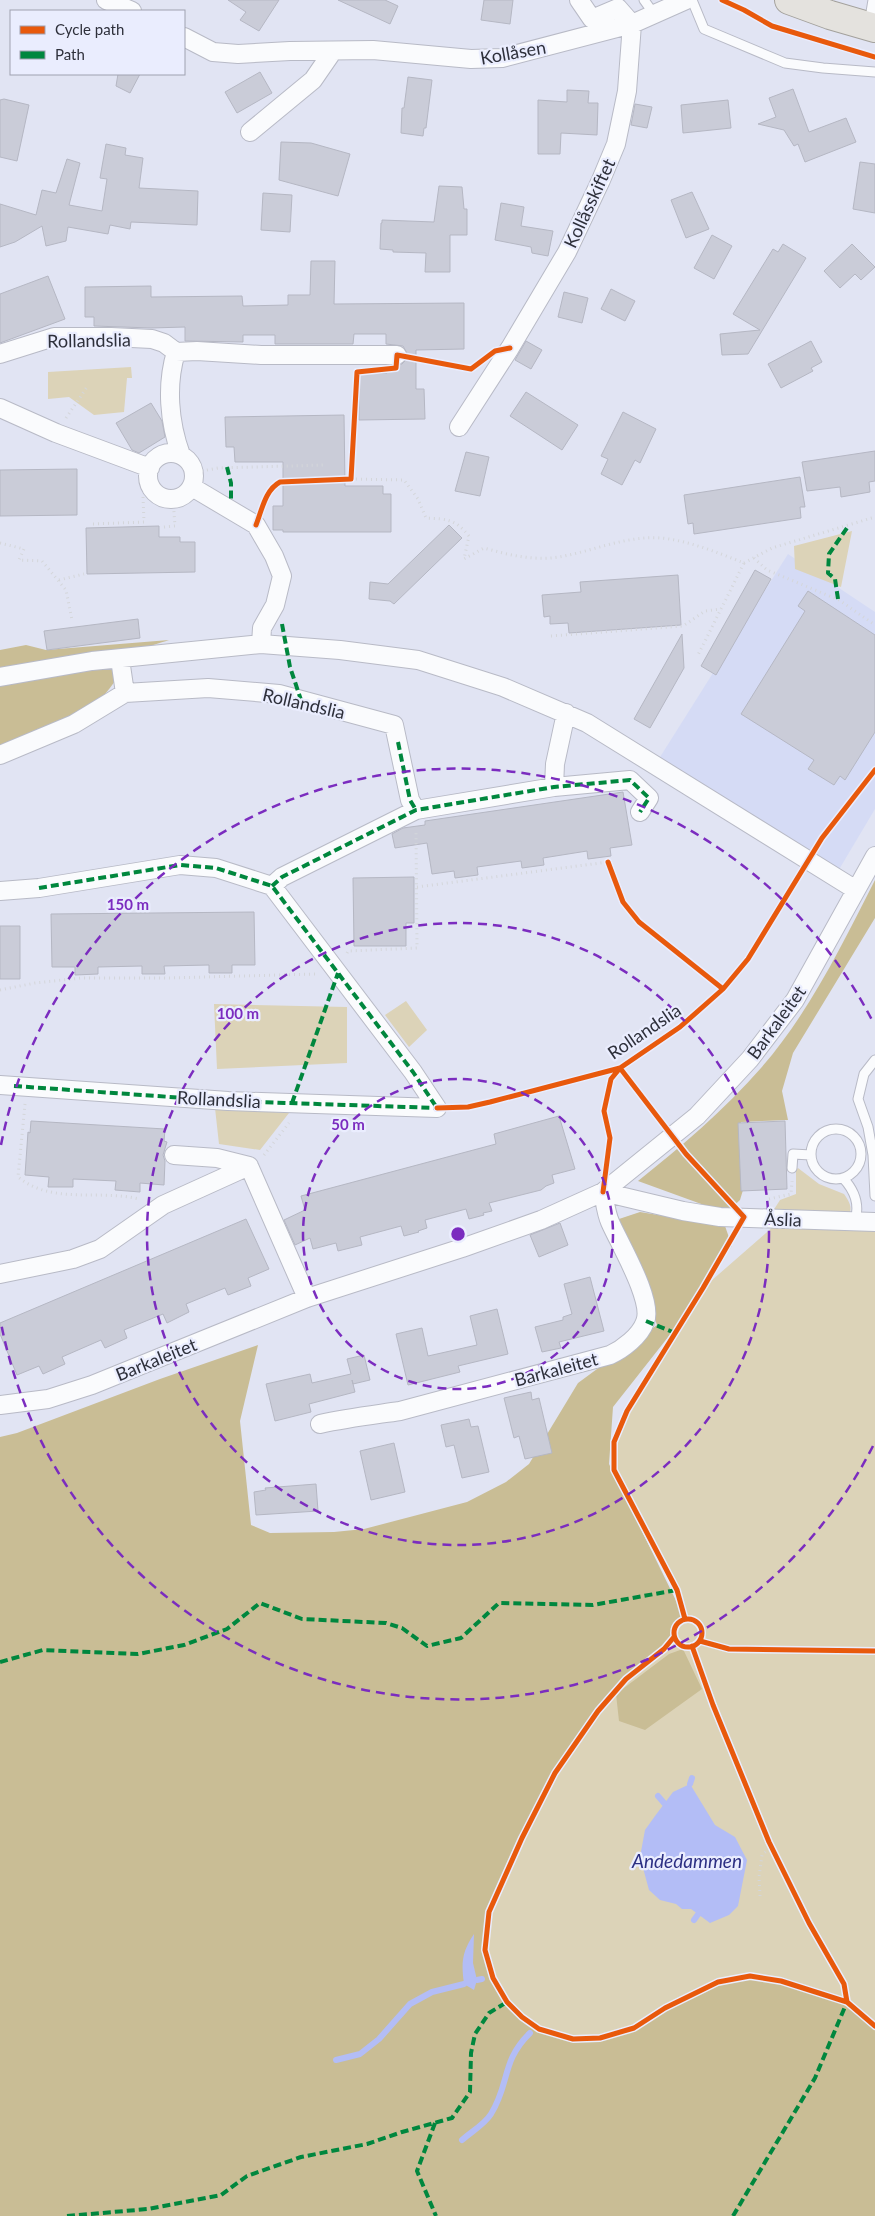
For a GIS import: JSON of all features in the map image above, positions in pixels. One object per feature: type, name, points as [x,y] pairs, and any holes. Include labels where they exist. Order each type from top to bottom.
[{"type":"main road","points":[[789,0],[872,28]]},
{"type":"street","points":[[106,0],[130,10]]},
{"type":"street","points":[[579,0],[592,20],[618,8],[632,24]]},
{"type":"street","name":"Kollåsen","points":[[185,38],[213,52],[238,54],[373,50],[471,60],[502,58],[632,24],[649,7],[686,0]]},
{"type":"street","name":"Kollåsskiftet","points":[[459,427],[510,348],[567,252],[601,180],[616,144],[627,91],[632,24]]},
{"type":"street","points":[[250,132],[313,80],[332,51]]},
{"type":"street","name":"Rollandslia","points":[[0,354],[54,337],[152,339],[164,343],[176,352]]},
{"type":"street","points":[[181,455],[171,422],[171,371],[176,352],[197,351],[261,355],[397,355]]},
{"type":"street","points":[[0,408],[149,476],[158,496],[173,499],[181,497],[193,480],[192,465],[181,455],[174,453],[159,456],[149,476]]},
{"type":"street","points":[[193,480],[256,525],[274,556],[282,576],[275,605],[262,628],[261,644]]},
{"type":"street","points":[[0,677],[92,661],[261,644],[340,650],[418,660],[503,687],[588,723],[856,890],[875,856]]},
{"type":"street","points":[[120,658],[125,692]]},
{"type":"street","name":"Rollandslia","points":[[0,755],[74,724],[125,692],[208,688],[279,694],[394,725],[410,800],[416,810]]},
{"type":"street","points":[[554,787],[555,764],[566,713]]},
{"type":"street","points":[[0,891],[40,888],[180,865],[216,868],[272,886],[282,877],[416,810],[554,787],[630,780],[649,798],[640,812]]},
{"type":"street","name":"Rollandslia","points":[[0,1085],[228,1101],[438,1108],[413,1072],[272,886]]},
{"type":"street","name":"Barkaleitet","points":[[0,1406],[48,1399],[92,1385],[307,1298],[462,1248],[541,1220],[603,1192],[697,1116],[750,1059],[795,1000],[856,890]]},
{"type":"street","points":[[174,1155],[217,1158],[249,1166]]},
{"type":"street","points":[[0,1274],[73,1260],[100,1249],[164,1205],[249,1166]]},
{"type":"street","points":[[249,1166],[307,1298]]},
{"type":"street","name":"Barkaleitet","points":[[320,1424],[358,1416],[400,1411],[610,1355],[626,1347],[646,1321],[646,1306],[642,1289],[609,1220],[603,1192]]},
{"type":"street","name":"Åslia","points":[[603,1192],[683,1211],[720,1217],[875,1222]]},
{"type":"lane","points":[[692,0],[704,29],[785,62],[823,68],[875,72]]},
{"type":"lane","points":[[872,28],[873,0]]},
{"type":"lane","points":[[875,1060],[864,1074],[858,1099],[868,1127],[871,1143],[875,1196]]},
{"type":"lane","points":[[836,1130],[851,1135],[859,1148],[860,1156],[855,1169],[844,1178],[836,1179],[821,1175],[812,1162],[811,1155],[815,1140],[828,1131],[836,1130]]},
{"type":"lane","points":[[859,1148],[871,1143]]},
{"type":"lane","points":[[792,1168],[792,1154],[811,1155]]},
{"type":"lane","points":[[844,1178],[854,1190],[858,1211],[854,1222]]},
{"type":"path","points":[[56,433],[86,386]]},
{"type":"path","points":[[193,480],[218,468],[324,465]]},
{"type":"path","points":[[351,469],[351,479]]},
{"type":"path","points":[[93,524],[144,522],[143,497],[149,476]]},
{"type":"path","points":[[341,479],[404,480],[418,499],[426,518],[442,519],[459,524],[469,536],[464,559],[484,548],[524,558],[558,557],[646,538],[678,541],[744,563]]},
{"type":"path","points":[[164,527],[175,526],[173,499]]},
{"type":"path","points":[[697,657],[744,563],[772,548],[875,517]]},
{"type":"path","points":[[0,543],[24,549],[19,560],[42,561],[66,590],[72,620]]},
{"type":"path","points":[[754,558],[767,570],[839,600],[875,625]]},
{"type":"path","points":[[58,580],[84,574]]},
{"type":"path","points":[[551,636],[683,626],[705,611],[721,609]]},
{"type":"path","points":[[0,990],[35,983],[81,978],[340,976],[348,951],[417,948],[416,810]]},
{"type":"path","points":[[417,887],[608,864]]},
{"type":"path","points":[[26,1087],[18,1177],[27,1185],[57,1194],[131,1197],[164,1205]]},
{"type":"path","points":[[249,1166],[268,1151],[302,1103]]},
{"type":"path","points":[[760,1896],[759,1877],[762,1855],[770,1845],[776,1856]]},
{"type":"shaded area","points":[[131,367],[132,378],[127,378],[124,412],[94,415],[69,397],[48,399],[48,372]]},
{"type":"shaded area","points":[[852,531],[841,587],[795,569],[794,546]]},
{"type":"shaded area","points":[[788,554],[875,612],[875,809],[831,883],[655,765]]},
{"type":"shaded area","points":[[169,640],[140,651],[128,663],[102,698],[84,710],[0,746],[0,650],[26,645],[46,650]]},
{"type":"shaded area","points":[[875,880],[875,918],[793,1053],[782,1091],[788,1120],[741,1122],[743,1190],[740,1200],[726,1213],[638,1181],[717,1113],[761,1068],[778,1047],[824,978]]},
{"type":"shaded area","points":[[406,1001],[427,1030],[409,1047],[385,1015]]},
{"type":"shaded area","points":[[214,1004],[347,1007],[347,1063],[217,1069]]},
{"type":"shaded area","points":[[215,1108],[289,1113],[260,1150],[219,1144]]},
{"type":"shaded area","points":[[798,1168],[819,1184],[844,1194],[849,1201],[850,1212],[848,1215],[773,1211],[780,1200],[796,1194],[796,1170]]},
{"type":"shaded area","points":[[640,1212],[725,1226],[732,1246],[676,1327],[613,1407],[609,1464],[685,1619],[675,1626],[674,1637],[664,1649],[626,1679],[598,1711],[555,1773],[522,1838],[489,1912],[485,1950],[493,1978],[507,2002],[522,2017],[539,2029],[573,2039],[600,2038],[634,2028],[665,2008],[718,1982],[750,1976],[781,1981],[847,2002],[875,2026],[875,2216],[0,2216],[0,1437],[17,1433],[160,1379],[258,1345],[240,1421],[251,1525],[270,1533],[334,1532],[364,1529],[467,1502],[506,1482],[529,1464],[578,1383],[657,1325],[619,1219]]},
{"type":"shaded area","points":[[782,1219],[875,1221],[875,2026],[847,2002],[781,1981],[665,2008],[634,2028],[600,2038],[573,2039],[539,2029],[522,2017],[507,2002],[493,1978],[485,1950],[489,1912],[522,1838],[555,1773],[598,1711],[626,1679],[664,1649],[674,1638],[675,1626],[685,1619],[677,1590],[614,1470],[614,1442],[627,1411],[703,1288]]},
{"type":"shaded area","points":[[683,1649],[702,1689],[645,1730],[619,1721],[616,1694],[669,1654]]},
{"type":"water","name":"Andedammen","points":[[690,1784],[715,1825],[735,1837],[747,1860],[738,1906],[729,1915],[710,1923],[691,1909],[682,1909],[676,1904],[660,1900],[649,1890],[640,1857],[645,1830],[673,1792]]},
{"type":"water","points":[[474,1934],[473,1963],[477,1980],[474,1990],[464,1984],[463,1958]]},
{"type":"building","points":[[228,0],[279,0],[259,31],[240,20],[246,12]]},
{"type":"building","points":[[338,0],[385,0],[398,6],[390,24]]},
{"type":"building","points":[[484,0],[513,0],[510,24],[481,20]]},
{"type":"building","points":[[260,72],[272,93],[237,113],[225,92]]},
{"type":"building","points":[[118,75],[139,75],[130,93],[116,86]]},
{"type":"building","points":[[408,77],[432,80],[426,128],[424,128],[423,136],[401,133],[402,108],[404,108]]},
{"type":"building","points":[[793,89],[809,132],[846,118],[856,142],[805,162],[798,144],[794,146],[784,130],[758,124],[776,117],[769,98]]},
{"type":"building","points":[[567,90],[589,91],[588,103],[598,103],[597,135],[561,133],[560,154],[538,154],[538,100],[567,102]]},
{"type":"building","points":[[4,99],[29,105],[17,161],[0,157],[0,100]]},
{"type":"building","points":[[728,100],[731,128],[683,133],[681,105]]},
{"type":"building","points":[[635,104],[652,107],[647,128],[631,125]]},
{"type":"building","points":[[281,142],[311,143],[350,154],[338,196],[279,180]]},
{"type":"building","points":[[106,144],[126,148],[125,155],[143,158],[139,188],[198,191],[197,225],[131,222],[130,229],[110,225],[108,234],[68,227],[66,241],[46,246],[42,226],[15,242],[0,247],[0,204],[36,215],[42,190],[56,193],[67,159],[80,163],[69,205],[102,211],[107,179],[100,178]]},
{"type":"building","points":[[860,162],[875,164],[875,213],[853,209]]},
{"type":"building","points":[[439,186],[462,187],[464,209],[467,209],[467,235],[450,235],[450,272],[425,272],[426,253],[393,252],[393,250],[380,249],[381,223],[382,220],[434,222]]},
{"type":"building","points":[[692,192],[709,229],[686,238],[671,200]]},
{"type":"building","points":[[263,193],[292,195],[290,232],[261,230]]},
{"type":"building","points":[[501,203],[524,207],[521,226],[553,231],[548,256],[532,253],[531,247],[495,240]]},
{"type":"building","points":[[712,235],[732,246],[714,279],[694,268]]},
{"type":"building","points":[[783,244],[806,258],[748,354],[722,355],[720,334],[760,330],[733,314],[773,249],[778,252]]},
{"type":"building","points":[[852,244],[875,267],[861,280],[855,274],[840,288],[824,271]]},
{"type":"building","points":[[311,261],[335,261],[334,304],[464,303],[464,349],[416,350],[416,389],[424,389],[425,419],[359,420],[359,374],[387,373],[387,366],[402,364],[408,355],[403,346],[386,344],[386,334],[354,334],[353,344],[275,344],[275,335],[243,335],[243,342],[185,341],[185,327],[94,326],[94,317],[85,317],[85,287],[151,286],[151,297],[242,296],[243,306],[288,305],[288,295],[310,295]]},
{"type":"building","points":[[48,276],[65,319],[0,343],[0,294]]},
{"type":"building","points":[[611,289],[635,301],[625,321],[601,309]]},
{"type":"building","points":[[564,292],[588,298],[582,323],[558,317]]},
{"type":"building","points":[[526,341],[542,350],[531,369],[515,360]]},
{"type":"building","points":[[811,341],[822,362],[811,368],[813,371],[781,388],[768,364]]},
{"type":"building","points":[[526,392],[578,425],[562,450],[510,416]]},
{"type":"building","points":[[151,403],[162,421],[165,437],[139,453],[132,450],[116,423]]},
{"type":"building","points":[[623,412],[656,429],[640,463],[635,460],[622,485],[601,474],[608,459],[601,456]]},
{"type":"building","points":[[344,415],[345,486],[383,486],[383,494],[391,494],[391,532],[283,532],[283,530],[273,530],[273,506],[283,506],[283,462],[235,462],[234,447],[226,447],[225,417]]},
{"type":"building","points":[[875,451],[875,481],[869,482],[870,492],[841,497],[840,487],[807,491],[802,462]]},
{"type":"building","points":[[466,452],[489,457],[480,496],[455,491]]},
{"type":"building","points":[[77,469],[77,515],[0,516],[0,470]]},
{"type":"building","points":[[800,477],[805,507],[800,507],[801,518],[694,534],[693,523],[688,524],[684,495]]},
{"type":"building","points":[[449,525],[462,538],[394,604],[390,601],[369,599],[370,582],[388,584]]},
{"type":"building","points":[[159,526],[159,537],[180,537],[180,542],[195,542],[195,572],[87,574],[86,528]]},
{"type":"building","points":[[755,570],[771,579],[716,675],[701,666]]},
{"type":"building","points":[[678,575],[681,625],[569,633],[568,623],[550,624],[550,616],[544,617],[542,595],[581,592],[580,582]]},
{"type":"building","points":[[808,591],[875,635],[875,732],[845,780],[840,776],[834,785],[808,769],[814,760],[741,714],[805,611],[798,606]]},
{"type":"building","points":[[138,619],[140,638],[47,650],[44,631]]},
{"type":"building","points":[[682,634],[684,668],[650,728],[634,719]]},
{"type":"building","points":[[623,792],[632,845],[610,848],[611,856],[588,859],[587,851],[543,858],[544,865],[522,868],[521,861],[477,867],[478,875],[455,878],[454,871],[432,874],[427,843],[395,848],[392,834],[403,828],[425,825],[425,821]]},
{"type":"building","points":[[414,877],[414,923],[406,923],[406,946],[354,946],[353,878]]},
{"type":"building","points":[[254,912],[255,965],[232,965],[232,973],[209,973],[209,965],[164,966],[165,974],[142,974],[142,966],[98,967],[98,974],[75,975],[75,967],[52,967],[51,914]]},
{"type":"building","points":[[0,926],[20,926],[20,979],[0,979]]},
{"type":"building","points":[[559,1116],[575,1169],[552,1175],[554,1183],[541,1190],[489,1203],[492,1211],[483,1213],[484,1215],[469,1219],[466,1209],[425,1220],[427,1228],[419,1232],[404,1236],[401,1226],[360,1237],[362,1245],[338,1251],[336,1243],[313,1249],[310,1238],[295,1245],[284,1220],[305,1210],[301,1196],[496,1144],[494,1134]]},
{"type":"building","points":[[31,1121],[165,1129],[164,1141],[167,1142],[163,1155],[165,1161],[164,1185],[140,1183],[140,1192],[115,1190],[116,1181],[73,1179],[73,1187],[48,1187],[49,1177],[25,1175],[28,1132],[30,1133]]},
{"type":"building","points":[[785,1121],[787,1189],[741,1191],[738,1123]]},
{"type":"building","points":[[246,1219],[269,1269],[248,1278],[251,1286],[228,1295],[225,1288],[186,1304],[189,1312],[167,1323],[163,1314],[124,1330],[127,1338],[105,1348],[101,1340],[62,1357],[65,1364],[43,1374],[39,1366],[17,1375],[0,1334],[0,1323]]},
{"type":"building","points":[[560,1223],[568,1245],[539,1257],[530,1235]]},
{"type":"building","points":[[590,1277],[604,1331],[559,1342],[561,1348],[542,1352],[535,1327],[563,1320],[563,1317],[572,1314],[564,1284]]},
{"type":"building","points":[[497,1309],[508,1354],[458,1366],[460,1372],[408,1385],[396,1334],[422,1328],[428,1356],[477,1345],[470,1316]]},
{"type":"building","points":[[364,1355],[370,1380],[353,1384],[355,1392],[309,1404],[311,1412],[275,1421],[266,1384],[310,1374],[312,1383],[351,1374],[347,1359]]},
{"type":"building","points":[[531,1392],[532,1400],[539,1398],[552,1453],[525,1459],[519,1436],[514,1438],[504,1398]]},
{"type":"building","points":[[469,1419],[471,1427],[478,1426],[489,1472],[462,1478],[454,1445],[446,1447],[441,1425]]},
{"type":"building","points":[[394,1443],[405,1492],[371,1500],[360,1451]]},
{"type":"building","points":[[316,1484],[318,1511],[256,1515],[254,1492],[266,1490],[265,1488]]},
{"type":"waterway","points":[[690,1784],[692,1778]]},
{"type":"waterway","points":[[658,1796],[664,1803]]},
{"type":"waterway","points":[[694,1920],[699,1913]]},
{"type":"waterway","points":[[477,1980],[482,1979]]},
{"type":"waterway","points":[[336,2060],[360,2054],[379,2039],[410,2004],[432,1992],[464,1984]]},
{"type":"waterway","points":[[462,2140],[482,2125],[491,2114],[501,2093],[514,2053],[530,2033]]},
{"type":"marked path","points":[[227,467],[231,483],[231,500]]},
{"type":"marked path","points":[[838,599],[835,579],[828,573],[829,554],[849,525]]},
{"type":"marked path","points":[[282,624],[290,667],[301,700]]},
{"type":"marked path","points":[[398,742],[410,800],[416,810]]},
{"type":"marked path","points":[[272,886],[282,877],[416,810],[554,787],[630,780],[649,798],[640,812]]},
{"type":"marked path","points":[[39,888],[180,865],[216,868],[272,886],[413,1072],[437,1108]]},
{"type":"marked path","points":[[292,1103],[338,973]]},
{"type":"marked path","points":[[14,1086],[228,1101],[437,1108]]},
{"type":"marked path","points":[[646,1321],[675,1333]]},
{"type":"marked path","points":[[0,1662],[43,1650],[138,1654],[184,1645],[227,1629],[260,1603],[302,1619],[386,1623],[402,1628],[427,1646],[461,1638],[499,1603],[593,1605],[677,1590]]},
{"type":"marked path","points":[[67,2216],[148,2209],[221,2195],[247,2176],[301,2157],[367,2144],[452,2118],[470,2092],[471,2053],[475,2034],[489,2013],[507,2002]]},
{"type":"marked path","points":[[733,2216],[815,2078],[847,2002]]},
{"type":"marked path","points":[[435,2123],[417,2171],[436,2216]]},
{"type":"cycle path","points":[[722,0],[772,26],[875,57]]},
{"type":"cycle path","points":[[256,525],[267,495],[280,482],[351,479],[357,372],[396,368],[397,355],[471,369],[495,351],[510,348]]},
{"type":"cycle path","points":[[437,1108],[468,1107],[620,1068],[680,1027],[723,989],[748,959],[822,838],[875,770]]},
{"type":"cycle path","points":[[608,862],[623,902],[639,922],[723,989]]},
{"type":"cycle path","points":[[603,1192],[610,1138],[604,1111],[611,1079],[620,1068],[686,1154],[744,1217],[703,1288],[627,1411],[614,1442],[614,1470],[677,1590],[685,1619]]},
{"type":"cycle path","points":[[688,1619],[698,1623],[702,1633],[698,1643],[688,1647],[678,1643],[674,1633],[678,1623],[688,1619]]},
{"type":"cycle path","points":[[674,1637],[664,1649],[626,1679],[598,1711],[555,1773],[522,1838],[489,1912],[485,1950],[493,1978],[507,2002],[522,2017],[539,2029],[573,2039],[600,2038],[634,2028],[665,2008],[718,1982],[750,1976],[781,1981],[847,2002],[875,2026]]},
{"type":"cycle path","points":[[700,1641],[729,1649],[875,1651]]},
{"type":"cycle path","points":[[692,1646],[713,1705],[769,1842],[809,1923],[844,1984],[847,2002]]}]
